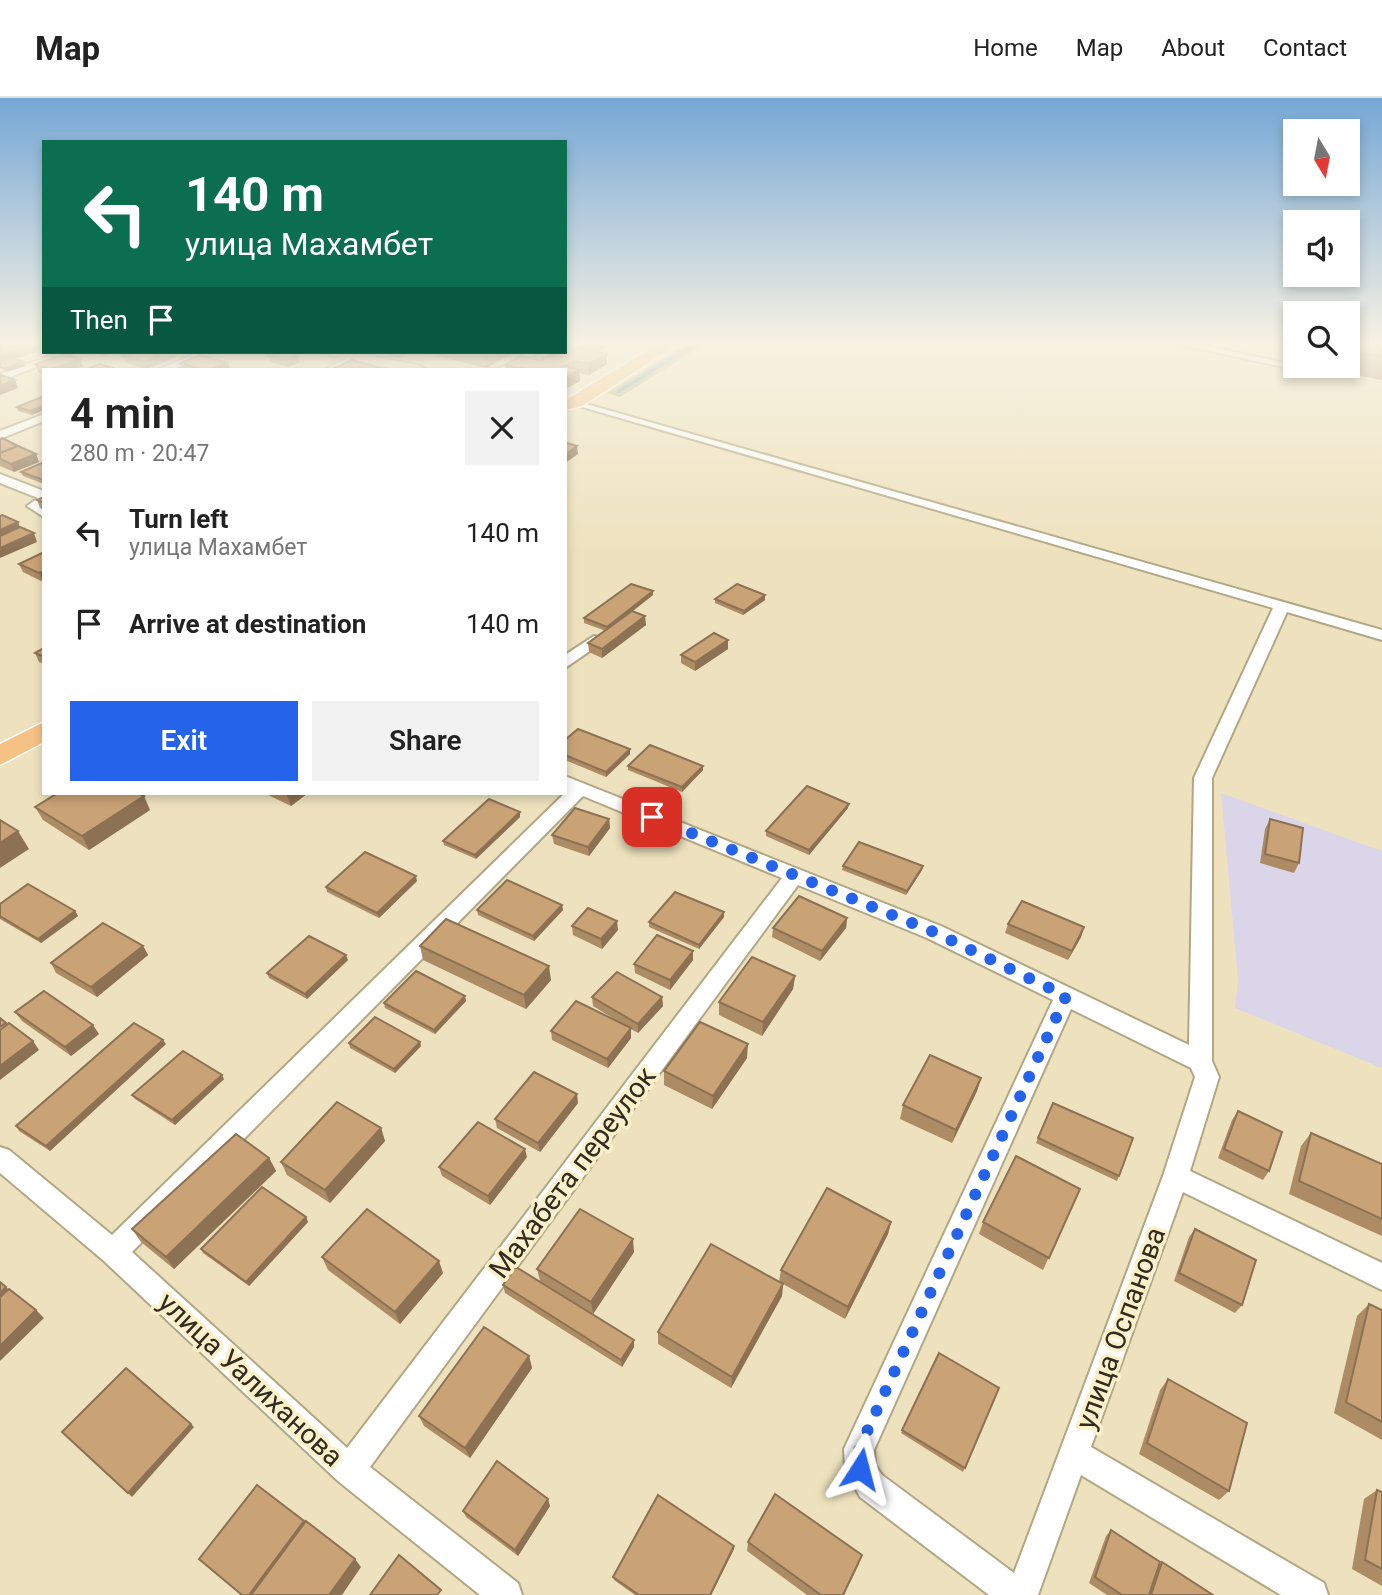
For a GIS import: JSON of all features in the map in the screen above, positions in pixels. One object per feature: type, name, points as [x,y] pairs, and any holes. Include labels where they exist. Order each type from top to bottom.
[{"type":"main road","points":[[0,737],[42,712]]},
{"type":"main road","points":[[0,757],[42,731]]},
{"type":"street","points":[[602,412],[1382,635]]},
{"type":"street","points":[[0,435],[42,418]]},
{"type":"street","points":[[0,478],[41,504]]},
{"type":"street","name":"улица Оспанова","points":[[1022,1595],[1176,1176],[1208,1077],[1200,1061],[1203,778],[1282,606]]},
{"type":"street","points":[[567,661],[594,641]]},
{"type":"street","points":[[573,785],[934,932],[1200,1061]]},
{"type":"street","points":[[113,1252],[563,795]]},
{"type":"street","name":"Махабета переулок","points":[[349,1470],[794,875]]},
{"type":"street","points":[[1016,1595],[871,1486],[860,1469],[859,1449],[1066,996]]},
{"type":"street","name":"улица Уалиханова","points":[[0,1158],[113,1252],[349,1470],[506,1595]]},
{"type":"street","points":[[1176,1176],[1382,1277]]},
{"type":"street","points":[[1074,1454],[1311,1595]]},
{"type":"shaded area","points":[[1221,793],[1382,851],[1382,1068],[1235,1008],[1238,980]]},
{"type":"building","points":[[2,438],[18,446],[0,453]]},
{"type":"building","points":[[567,443],[577,446],[567,454]]},
{"type":"building","points":[[18,446],[36,454],[11,464],[0,459],[0,453]]},
{"type":"building","points":[[42,463],[42,479],[21,472]]},
{"type":"building","points":[[2,515],[18,522],[0,530]]},
{"type":"building","points":[[20,527],[34,533],[0,548],[0,536]]},
{"type":"building","points":[[42,553],[42,572],[19,564]]},
{"type":"building","points":[[631,584],[653,591],[607,627],[584,618]]},
{"type":"building","points":[[737,584],[765,595],[744,611],[715,599]]},
{"type":"building","points":[[632,611],[645,616],[602,649],[588,643]]},
{"type":"building","points":[[714,633],[728,640],[695,662],[681,655]]},
{"type":"building","points":[[578,729],[630,749],[606,772],[567,756],[567,738]]},
{"type":"building","points":[[650,745],[703,766],[682,787],[628,766]]},
{"type":"building","points":[[807,786],[849,804],[809,850],[766,831]]},
{"type":"building","points":[[55,795],[144,796],[82,836],[35,807]]},
{"type":"building","points":[[489,799],[520,812],[475,855],[443,841]]},
{"type":"building","points":[[575,808],[609,819],[588,847],[552,835]]},
{"type":"building","points":[[1270,819],[1303,828],[1299,863],[1265,854]]},
{"type":"building","points":[[0,820],[18,831],[0,843]]},
{"type":"building","points":[[859,842],[923,866],[907,891],[843,866]]},
{"type":"building","points":[[365,852],[416,876],[377,913],[326,887]]},
{"type":"building","points":[[507,880],[562,905],[533,936],[477,910]]},
{"type":"building","points":[[28,884],[75,911],[38,939],[0,916],[0,904]]},
{"type":"building","points":[[675,892],[724,912],[699,945],[649,922]]},
{"type":"building","points":[[799,896],[847,918],[822,951],[773,928]]},
{"type":"building","points":[[1022,901],[1084,927],[1072,951],[1008,924]]},
{"type":"building","points":[[588,908],[617,921],[601,939],[572,926]]},
{"type":"building","points":[[446,919],[549,966],[524,995],[420,946]]},
{"type":"building","points":[[103,923],[143,946],[91,987],[51,963]]},
{"type":"building","points":[[657,935],[693,951],[670,980],[634,964]]},
{"type":"building","points":[[309,936],[346,955],[305,994],[267,973]]},
{"type":"building","points":[[752,957],[795,976],[763,1022],[719,1002]]},
{"type":"building","points":[[416,971],[465,996],[434,1030],[384,1003]]},
{"type":"building","points":[[617,972],[662,997],[638,1024],[592,997]]},
{"type":"building","points":[[44,991],[93,1025],[65,1047],[15,1012]]},
{"type":"building","points":[[576,1001],[631,1028],[607,1059],[551,1031]]},
{"type":"building","points":[[375,1017],[420,1042],[394,1069],[349,1043]]},
{"type":"building","points":[[700,1022],[748,1044],[713,1096],[664,1071]]},
{"type":"building","points":[[9,1023],[33,1041],[0,1066],[0,1030]]},
{"type":"building","points":[[134,1023],[163,1040],[46,1146],[16,1126]]},
{"type":"building","points":[[183,1051],[222,1075],[172,1120],[132,1095]]},
{"type":"building","points":[[930,1055],[981,1078],[956,1130],[903,1105]]},
{"type":"building","points":[[534,1072],[577,1094],[538,1143],[495,1119]]},
{"type":"building","points":[[337,1102],[381,1128],[325,1190],[281,1162]]},
{"type":"building","points":[[1053,1103],[1133,1138],[1119,1176],[1038,1138]]},
{"type":"building","points":[[1238,1111],[1282,1132],[1269,1171],[1224,1149]]},
{"type":"building","points":[[478,1122],[525,1149],[488,1196],[439,1167]]},
{"type":"building","points":[[1311,1133],[1382,1164],[1382,1219],[1299,1181]]},
{"type":"building","points":[[236,1134],[269,1158],[166,1257],[132,1229]]},
{"type":"building","points":[[1016,1156],[1080,1189],[1049,1258],[983,1222]]},
{"type":"building","points":[[262,1187],[306,1217],[246,1282],[201,1249]]},
{"type":"building","points":[[827,1188],[891,1222],[848,1307],[781,1270]]},
{"type":"building","points":[[367,1209],[439,1261],[395,1312],[322,1257]]},
{"type":"building","points":[[580,1209],[633,1239],[591,1302],[537,1269]]},
{"type":"building","points":[[1195,1229],[1256,1260],[1242,1305],[1179,1273]]},
{"type":"building","points":[[711,1244],[783,1284],[732,1377],[658,1332]]},
{"type":"building","points":[[516,1267],[634,1340],[621,1360],[503,1285]]},
{"type":"building","points":[[0,1282],[6,1287],[0,1293]]},
{"type":"building","points":[[9,1289],[36,1310],[0,1346],[0,1297]]},
{"type":"building","points":[[1369,1304],[1382,1310],[1382,1422],[1346,1402]]},
{"type":"building","points":[[484,1327],[529,1356],[465,1448],[419,1416]]},
{"type":"building","points":[[939,1353],[999,1388],[965,1468],[902,1430]]},
{"type":"building","points":[[126,1368],[191,1424],[128,1493],[62,1432]]},
{"type":"building","points":[[1168,1379],[1247,1423],[1229,1491],[1147,1443]]},
{"type":"building","points":[[497,1461],[548,1499],[515,1550],[463,1511]]},
{"type":"building","points":[[257,1485],[304,1521],[249,1595],[242,1595],[199,1559]]},
{"type":"building","points":[[1377,1490],[1382,1492],[1382,1569],[1365,1560]]},
{"type":"building","points":[[775,1494],[862,1555],[843,1595],[821,1595],[748,1542]]},
{"type":"building","points":[[658,1495],[734,1546],[710,1595],[639,1595],[613,1577]]},
{"type":"building","points":[[306,1521],[355,1559],[329,1595],[251,1595]]},
{"type":"building","points":[[1111,1530],[1160,1562],[1149,1595],[1122,1595],[1095,1577]]},
{"type":"building","points":[[399,1555],[441,1590],[437,1595],[370,1595]]},
{"type":"building","points":[[1162,1562],[1213,1595],[1151,1595]]},
{"type":"route","points":[[652,817],[934,932],[1066,996],[859,1449],[860,1469]]}]
